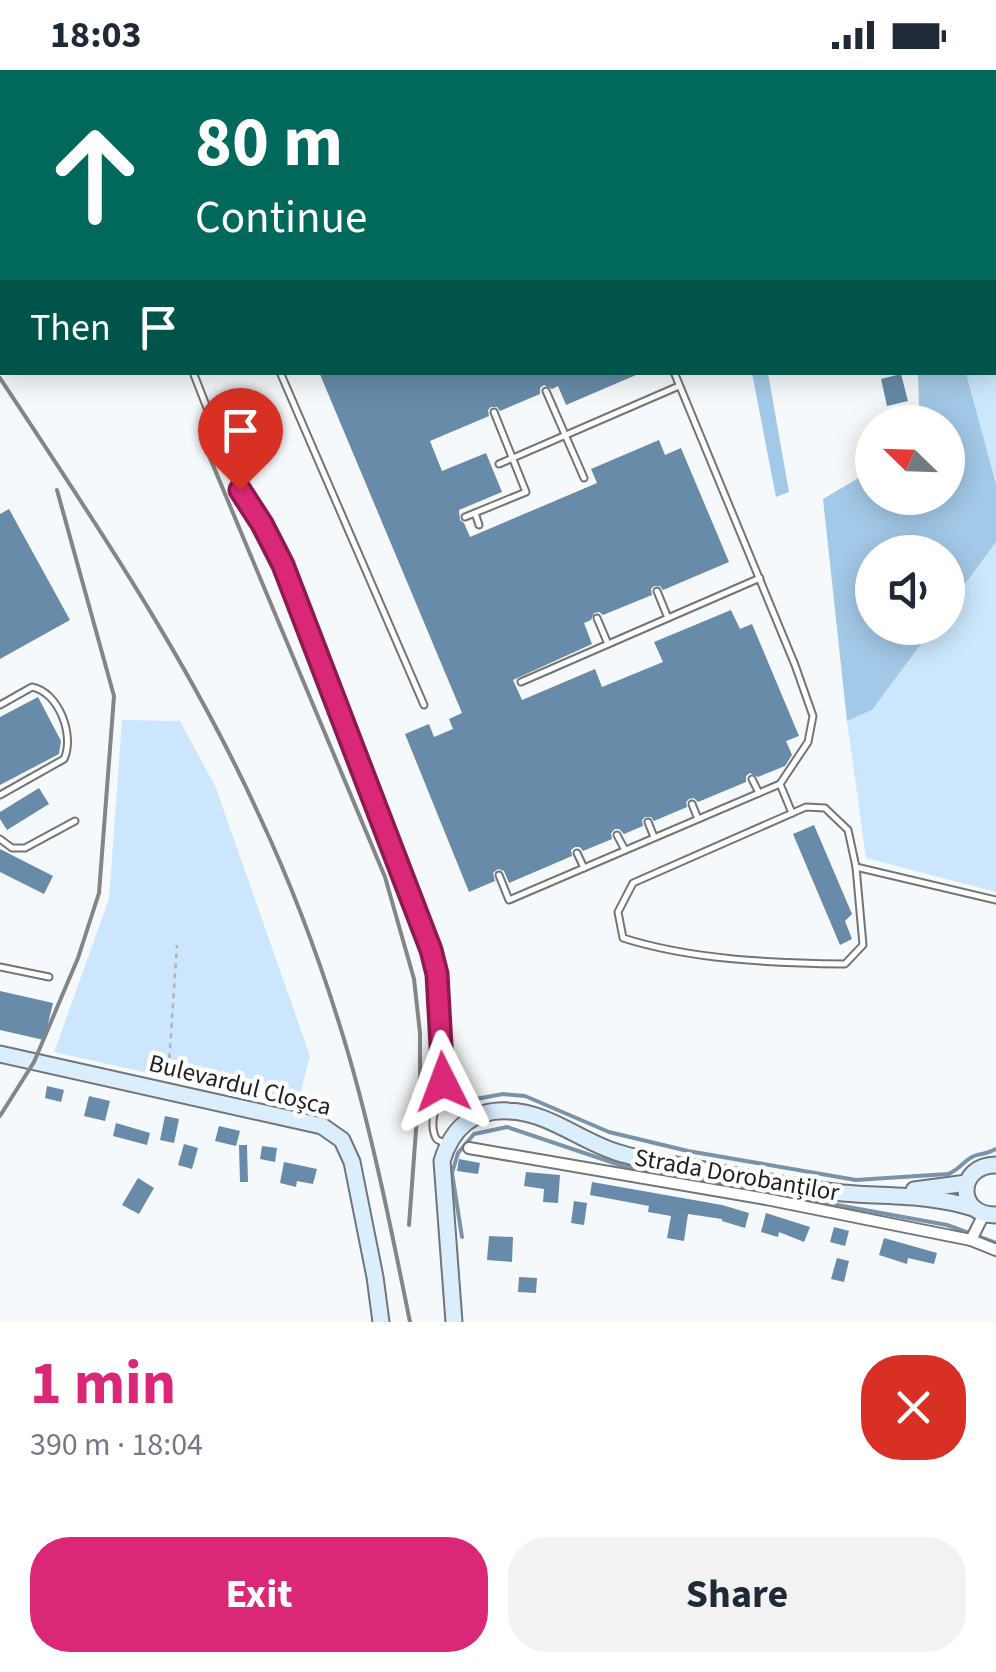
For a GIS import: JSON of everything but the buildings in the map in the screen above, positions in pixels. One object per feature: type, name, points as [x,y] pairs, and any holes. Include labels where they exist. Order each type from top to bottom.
[{"type":"main road","name":"Bulevardul Cloșca","points":[[0,1054],[322,1126],[334,1132],[352,1162],[381,1322]]},
{"type":"main road","points":[[454,1322],[442,1161],[458,1128],[494,1112],[511,1110],[546,1121],[618,1153],[796,1187],[949,1200],[984,1212]]},
{"type":"main road","points":[[984,1212],[966,1196],[967,1183],[979,1168],[996,1165]]},
{"type":"main road","points":[[870,1194],[967,1183]]},
{"type":"street","name":"Strada Dorobanților","points":[[468,1148],[766,1199],[971,1240],[996,1250]]},
{"type":"street","points":[[971,1240],[984,1212]]},
{"type":"lane","points":[[194,375],[240,490],[283,565],[431,950],[437,974],[443,1082],[434,1136],[448,1144]]},
{"type":"lane","points":[[281,375],[424,705]]},
{"type":"lane","points":[[499,875],[509,900],[780,784],[808,742],[813,716],[796,664],[675,375]]},
{"type":"lane","points":[[499,464],[679,386]]},
{"type":"lane","points":[[546,392],[584,478]]},
{"type":"lane","points":[[465,517],[526,492],[494,412]]},
{"type":"lane","points":[[475,513],[479,524]]},
{"type":"lane","points":[[521,682],[760,578]]},
{"type":"lane","points":[[658,592],[668,618]]},
{"type":"lane","points":[[596,618],[608,644]]},
{"type":"lane","points":[[0,706],[32,687],[41,689],[49,694],[69,740],[64,759],[0,795]]},
{"type":"lane","points":[[752,779],[758,793]]},
{"type":"lane","points":[[780,784],[792,813]]},
{"type":"lane","points":[[692,804],[698,819]]},
{"type":"lane","points":[[806,807],[825,808],[848,830],[856,867],[863,945],[845,964],[784,963],[658,949],[623,938],[618,912],[633,883],[806,807]]},
{"type":"lane","points":[[0,839],[12,848],[25,848],[75,821]]},
{"type":"lane","points":[[648,822],[654,838]]},
{"type":"lane","points":[[617,835],[625,850]]},
{"type":"lane","points":[[578,853],[584,868]]},
{"type":"lane","points":[[856,867],[996,900]]},
{"type":"lane","points":[[0,967],[49,977]]},
{"type":"path","points":[[169,1067],[177,945]]},
{"type":"shaded area","points":[[752,375],[768,375],[789,492],[776,497]]},
{"type":"shaded area","points":[[918,375],[967,375],[996,484],[996,542],[965,584],[965,535],[855,535],[855,645],[920,645],[872,710],[847,721],[823,499],[855,480],[855,515],[965,515],[965,405],[919,405]]},
{"type":"shaded area","points":[[967,375],[996,375],[996,484]]},
{"type":"shaded area","points":[[996,542],[996,892],[866,858],[847,721],[872,710],[920,645],[965,645],[965,584]]},
{"type":"shaded area","points":[[122,720],[180,721],[216,788],[310,1056],[297,1106],[54,1052],[109,899]]},
{"type":"waterway","points":[[460,1115],[457,1110],[476,1099],[503,1094],[525,1096],[609,1132],[688,1151],[856,1180],[948,1174],[974,1156],[996,1149]]},
{"type":"waterway","points":[[462,1237],[452,1173],[458,1153],[474,1134],[507,1127],[623,1166],[947,1225],[996,1243]]},
{"type":"railway","points":[[0,378],[171,646],[232,758],[272,844],[308,934],[349,1056],[375,1155],[410,1322]]},
{"type":"railway","points":[[205,446],[385,877],[414,979],[420,1076],[409,1225]]},
{"type":"railway","points":[[0,1116],[34,1062],[78,958],[99,893],[114,696],[57,490]]},
{"type":"route","points":[[240,490],[283,565],[431,950],[437,974],[443,1082]]}]
